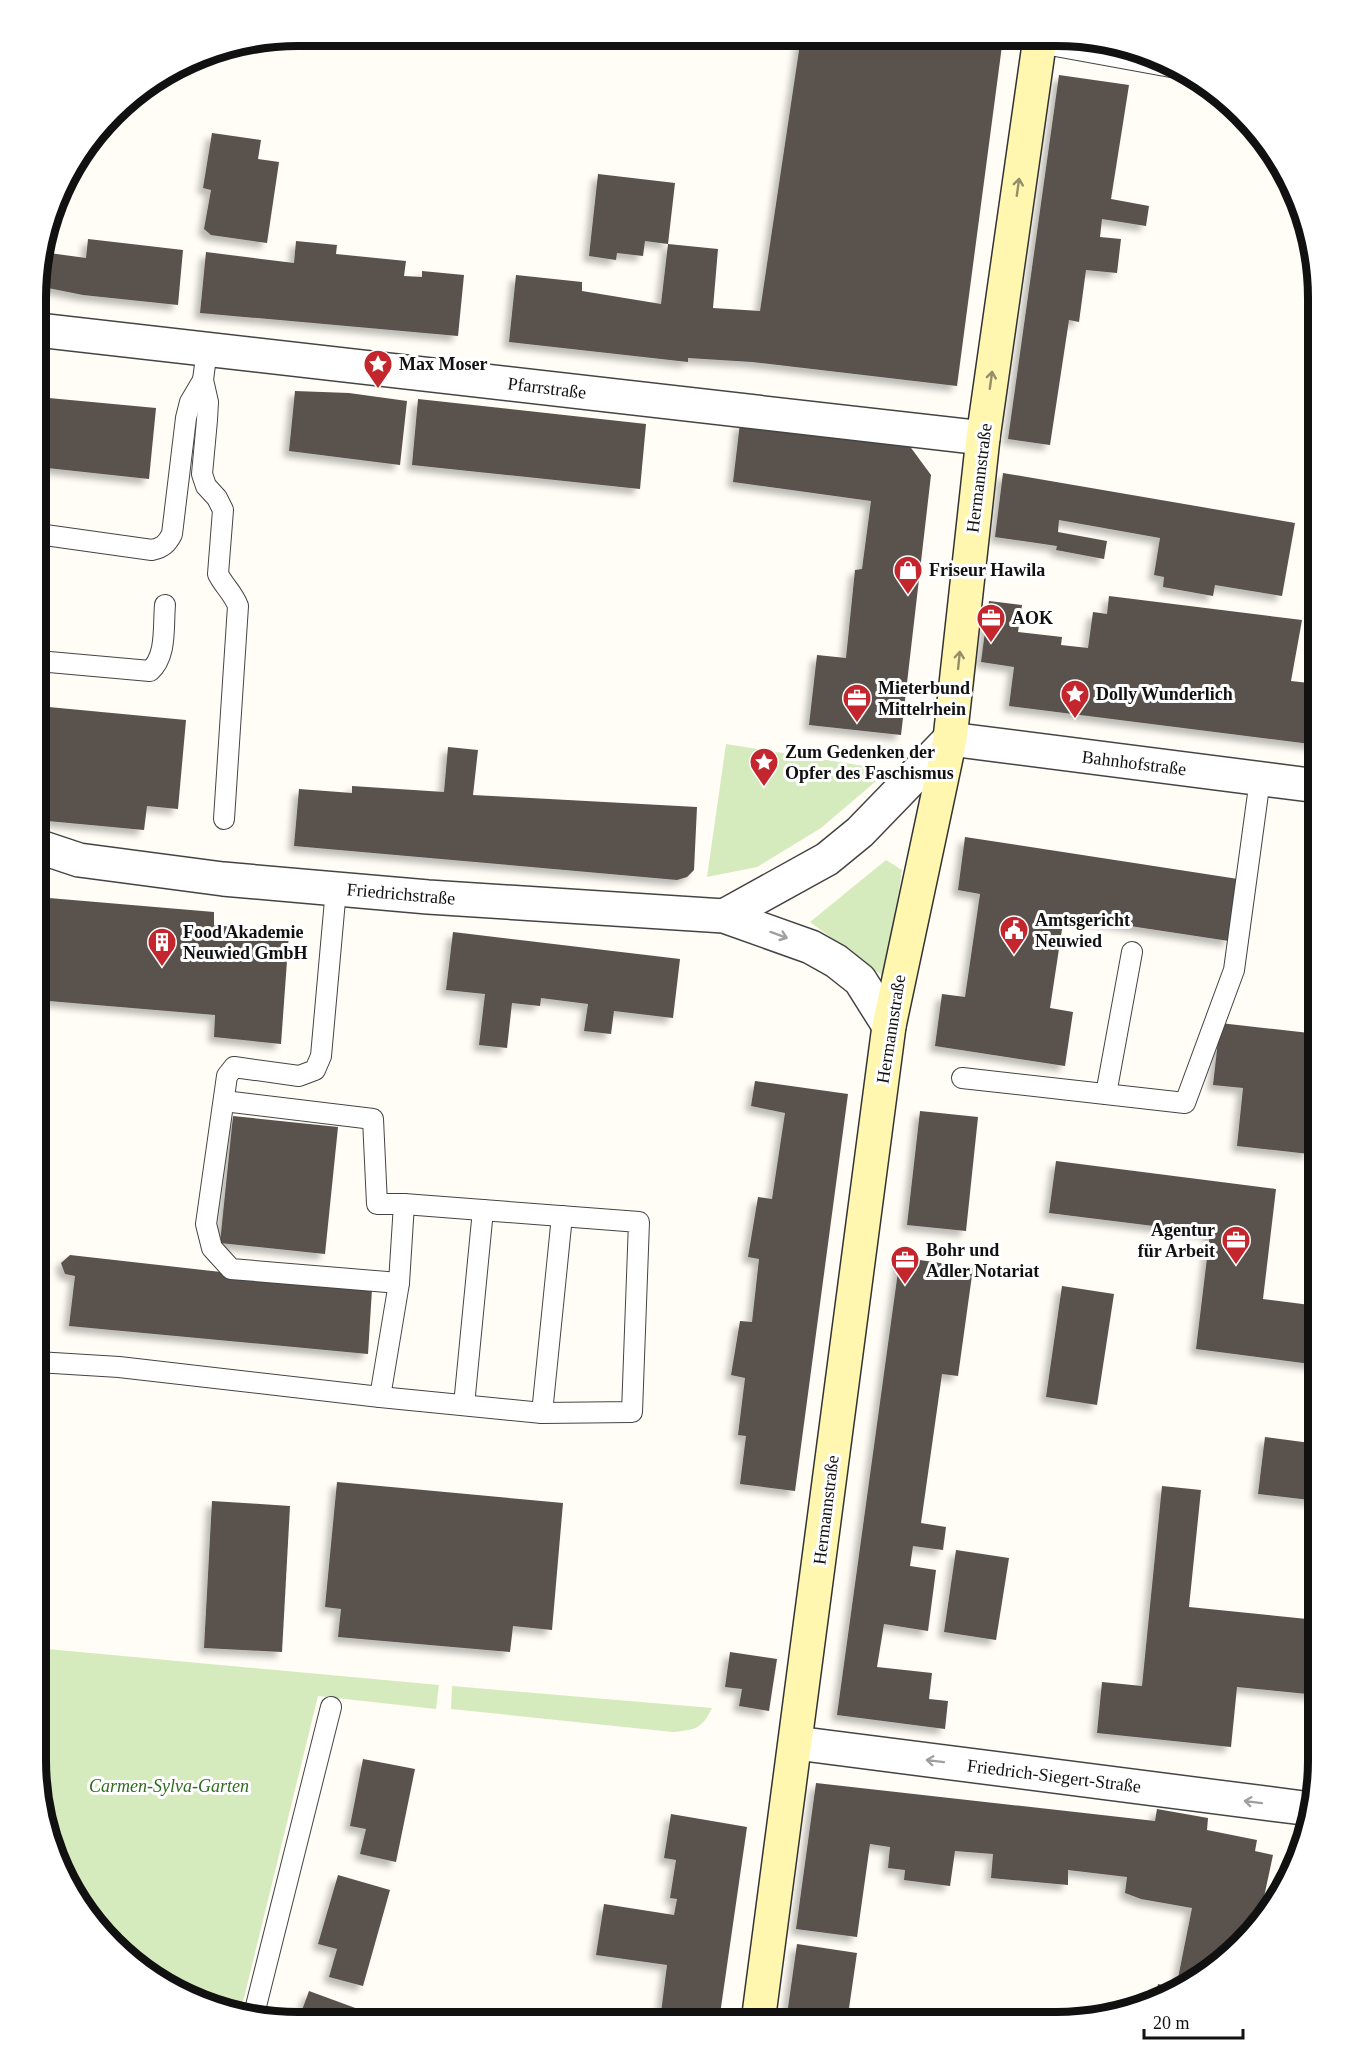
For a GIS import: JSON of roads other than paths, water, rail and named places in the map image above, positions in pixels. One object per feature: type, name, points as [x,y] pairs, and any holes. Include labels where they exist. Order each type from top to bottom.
[{"type":"street","name":"Hermannstraße","points":[[759,2012],[889,1026],[910,915],[950,739],[983,438],[1038,46]]},
{"type":"street","name":"Pfarrstraße","points":[[46,332],[205,364],[983,438]]},
{"type":"street","name":"Bahnhofstraße","points":[[950,739],[1308,785]]},
{"type":"street","points":[[724,915],[827,859],[860,832],[950,739]]},
{"type":"street","name":"Friedrichstraße","points":[[46,849],[80,860],[223,879],[336,889],[724,915],[811,947],[836,961],[860,980],[889,1026]]},
{"type":"street","name":"Friedrichstraße","points":[[46,867],[80,860]]},
{"type":"street","name":"Friedrich-Siegert-Straße","points":[[796,1743],[1303,1808]]},
{"type":"lane","points":[[1075,47],[1135,60]]},
{"type":"lane","points":[[46,535],[152,550],[168,542],[172,534],[186,418],[205,364]]},
{"type":"lane","points":[[205,364],[208,402],[202,474],[206,486],[217,498],[223,510],[218,574],[222,583],[234,594],[238,606],[224,819]]},
{"type":"lane","points":[[46,662],[150,671],[157,665],[161,655],[165,605]]},
{"type":"lane","points":[[962,1078],[1185,1103],[1234,970],[1260,779]]},
{"type":"lane","points":[[336,889],[321,1056],[315,1070],[300,1076],[234,1067],[227,1076],[206,1224],[212,1248],[231,1269],[399,1283]]},
{"type":"lane","points":[[1106,1094],[1132,952]]},
{"type":"lane","points":[[46,1363],[119,1367],[542,1413],[632,1412],[639,1222],[404,1204],[377,1204],[373,1119],[224,1101]]},
{"type":"lane","points":[[380,1397],[399,1283],[404,1204]]},
{"type":"lane","points":[[464,1405],[483,1210]]},
{"type":"lane","points":[[542,1413],[562,1216]]},
{"type":"lane","points":[[255,2009],[331,1707]]},
{"type":"place","name":"Max Moser","points":[[378,390]]},
{"type":"place","name":"Friseur Hawila","points":[[908,596]]},
{"type":"place","name":"AOK","points":[[991,644]]},
{"type":"place","name":"Dolly Wunderlich","points":[[1075,720]]},
{"type":"place","name":"Mieterbund Mittelrhein","points":[[857,724]]},
{"type":"place","name":"Zum Gedenken der Opfer des Faschismus","points":[[764,788]]},
{"type":"place","name":"Amtsgericht Neuwied","points":[[1014,956]]},
{"type":"place","name":"Food Akademie Neuwied GmbH","points":[[162,968]]},
{"type":"place","name":"Agentur für Arbeit","points":[[1236,1266]]},
{"type":"place","name":"Bohr und Adler Notariat","points":[[905,1286]]},
{"type":"park label","name":"Carmen-Sylva-Garten","points":[[169,1786]]}]
